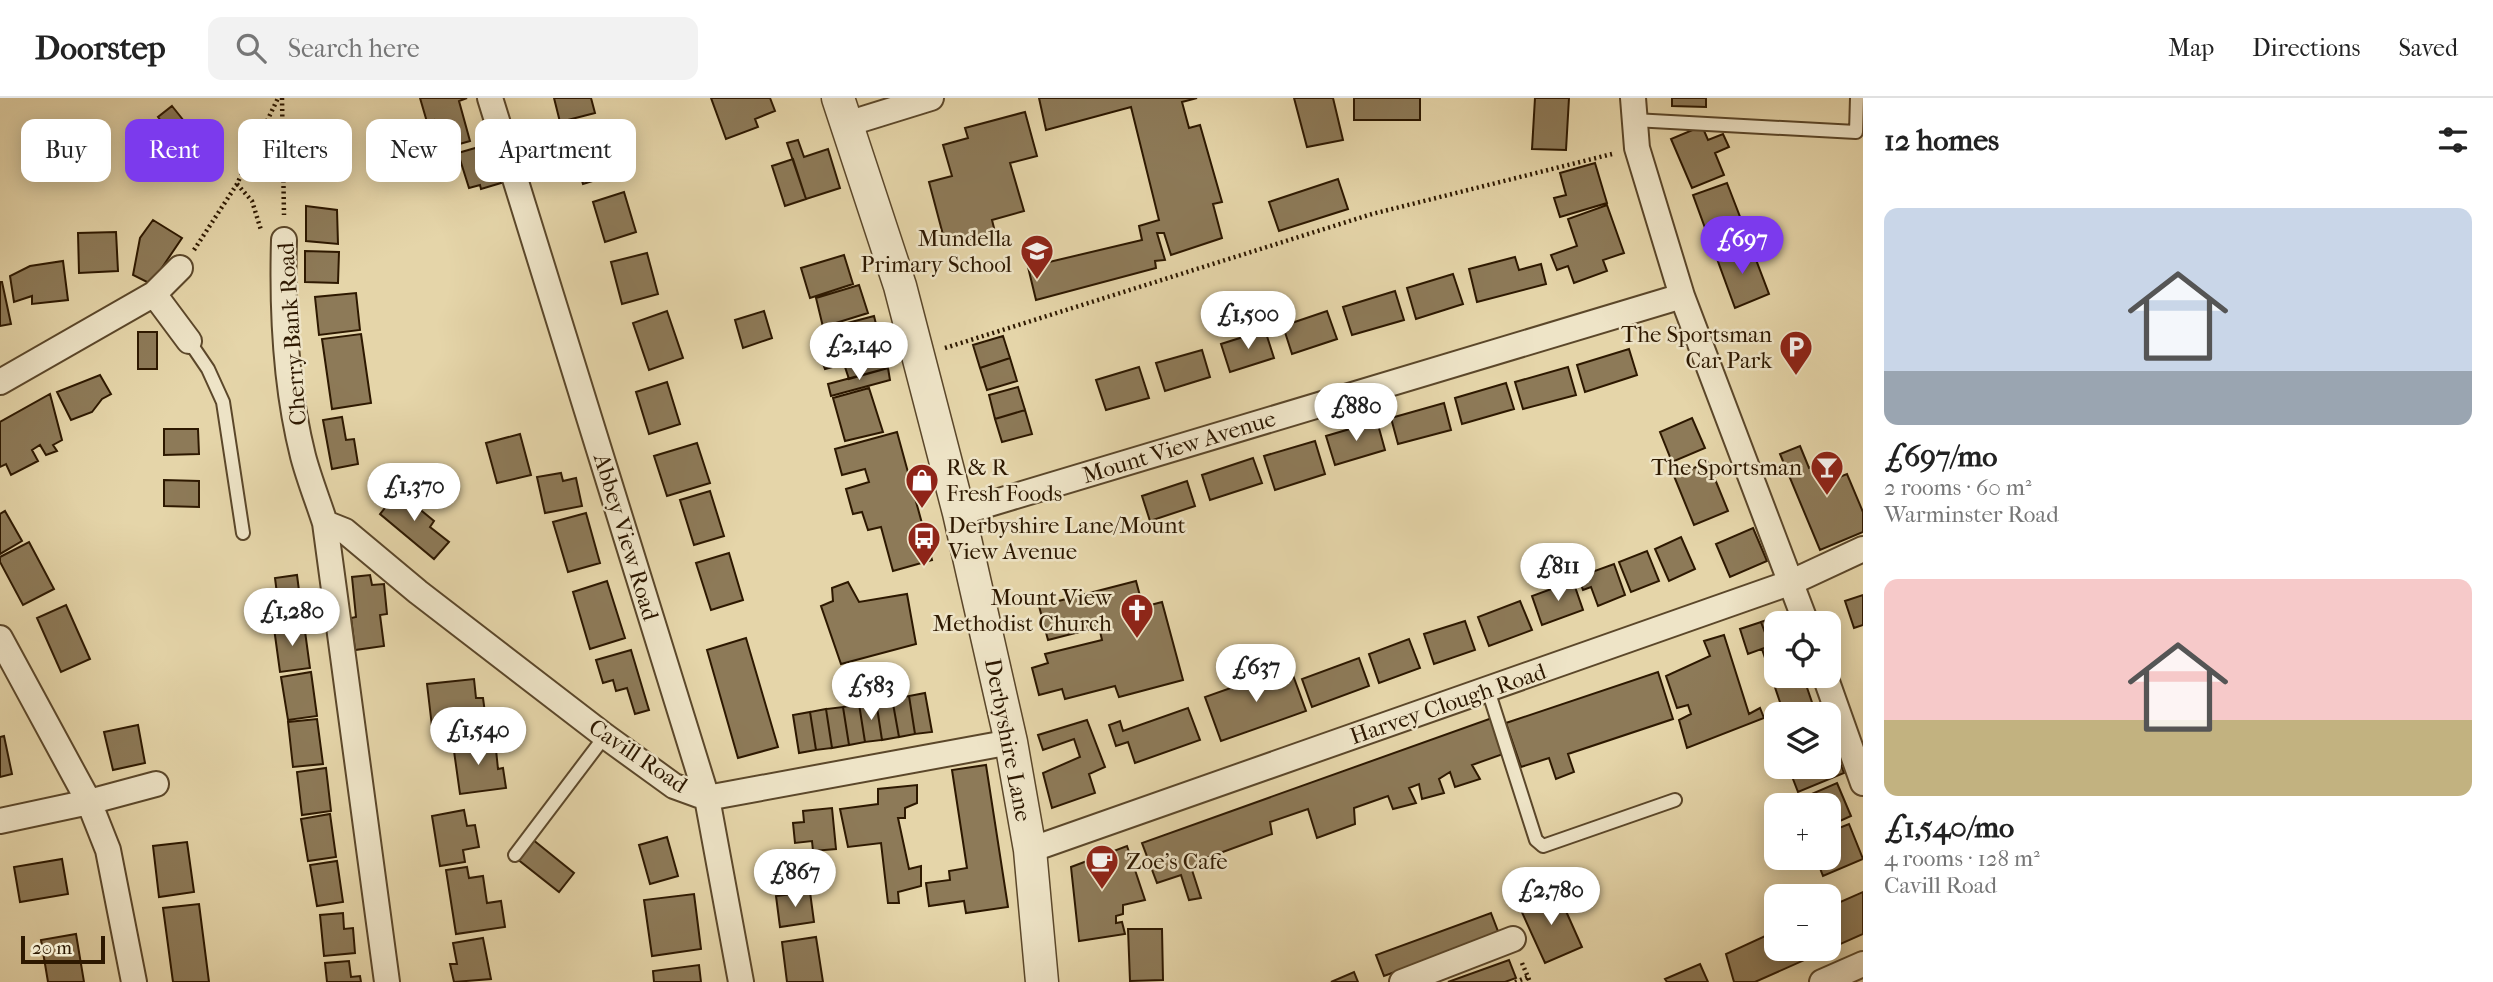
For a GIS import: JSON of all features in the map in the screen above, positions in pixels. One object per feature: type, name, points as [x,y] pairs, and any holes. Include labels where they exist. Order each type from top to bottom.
[{"type":"street","name":"Abbey View Road","points":[[490,98],[707,798],[741,982]]},
{"type":"street","points":[[842,111],[931,98]]},
{"type":"street","points":[[1633,109],[1637,148],[1682,296],[1802,611]]},
{"type":"street","name":"Derbyshire Lane","points":[[842,111],[900,286],[959,513],[1011,741],[1030,850],[1042,982]]},
{"type":"street","name":"Cherry Bank Road","points":[[284,240],[283,274],[294,408],[303,456],[325,523],[387,982]]},
{"type":"street","points":[[0,382],[154,294],[180,268]]},
{"type":"street","points":[[154,294],[189,341]]},
{"type":"street","name":"Mount View Avenue","points":[[959,513],[1682,296]]},
{"type":"street","name":"Cavill Road","points":[[325,523],[345,531],[418,592],[674,786],[707,798],[1011,741]]},
{"type":"street","name":"Harvey Clough Road","points":[[1030,850],[1792,582],[1863,549]]},
{"type":"street","points":[[0,638],[89,802],[108,850],[134,982]]},
{"type":"street","points":[[1829,688],[1863,783]]},
{"type":"street","points":[[0,821],[156,784]]},
{"type":"street","points":[[1402,982],[1513,939]]},
{"type":"street","points":[[1822,982],[1863,964]]},
{"type":"lane","points":[[1633,109],[1856,132],[1857,98]]},
{"type":"lane","points":[[189,341],[208,369],[223,401],[243,533]]},
{"type":"lane","points":[[1488,690],[1536,840],[1544,846],[1675,800]]},
{"type":"lane","points":[[514,855],[605,736]]},
{"type":"path","name":"Cherry Bank Road","points":[[280,98],[284,240]]},
{"type":"path","points":[[196,246],[237,184],[280,98]]},
{"type":"path","points":[[919,356],[1373,214],[1637,148]]},
{"type":"path","points":[[1515,982],[1528,977]]},
{"type":"building","points":[[420,98],[467,98],[459,101],[470,141],[461,144],[461,119],[426,119]]},
{"type":"building","points":[[554,98],[591,98],[595,113],[559,119]]},
{"type":"building","points":[[711,98],[770,98],[775,111],[755,119],[758,127],[726,139]]},
{"type":"building","points":[[1039,98],[1197,98],[1182,102],[1189,128],[1200,125],[1222,202],[1213,204],[1222,238],[1171,255],[1164,233],[1157,233],[1165,260],[1155,261],[1156,268],[1036,300],[1028,267],[1142,240],[1139,226],[1159,220],[1131,107],[1046,130]]},
{"type":"building","points":[[1294,98],[1333,98],[1343,140],[1307,147]]},
{"type":"building","points":[[1354,98],[1420,98],[1420,120],[1354,120]]},
{"type":"building","points":[[1535,98],[1569,98],[1566,150],[1532,149]]},
{"type":"building","points":[[1672,98],[1706,98],[1706,107],[1672,106]]},
{"type":"building","points":[[172,106],[182,119],[160,119],[158,117]]},
{"type":"building","points":[[1025,112],[1037,156],[1010,163],[1024,211],[992,220],[995,232],[946,246],[929,182],[952,176],[943,145],[968,138],[965,128]]},
{"type":"building","points":[[1702,126],[1708,140],[1723,134],[1729,147],[1715,153],[1724,175],[1692,188],[1671,139]]},
{"type":"building","points":[[798,140],[804,157],[828,149],[840,188],[806,199],[787,143]]},
{"type":"building","points":[[475,148],[475,182],[501,183],[481,189],[480,185],[469,188],[461,163],[461,152]]},
{"type":"building","points":[[793,159],[806,199],[785,206],[772,166]]},
{"type":"building","points":[[1595,163],[1607,203],[1560,217],[1554,198],[1566,195],[1560,173]]},
{"type":"building","points":[[1338,179],[1348,209],[1279,231],[1269,202]]},
{"type":"building","points":[[1727,183],[1747,235],[1712,247],[1693,195]]},
{"type":"building","points":[[624,192],[636,232],[605,242],[593,202]]},
{"type":"building","points":[[1607,205],[1624,253],[1603,260],[1607,271],[1574,283],[1568,266],[1557,270],[1551,255],[1577,246],[1568,219]]},
{"type":"building","points":[[306,206],[337,210],[338,244],[306,241]]},
{"type":"building","points":[[153,220],[182,238],[151,284],[133,275],[140,238]]},
{"type":"building","points":[[116,232],[118,271],[79,273],[78,233]]},
{"type":"building","points":[[1750,244],[1769,294],[1735,308],[1716,256]]},
{"type":"building","points":[[305,251],[339,252],[338,283],[305,282]]},
{"type":"building","points":[[647,253],[658,294],[622,304],[611,262]]},
{"type":"building","points":[[844,255],[853,284],[810,298],[801,268]]},
{"type":"building","points":[[1515,257],[1519,270],[1541,264],[1546,284],[1477,302],[1469,269]]},
{"type":"building","points":[[63,261],[68,300],[32,304],[32,296],[14,302],[10,276],[30,266]]},
{"type":"building","points":[[1453,274],[1463,304],[1416,319],[1407,288]]},
{"type":"building","points":[[0,282],[11,324],[0,326]]},
{"type":"building","points":[[859,285],[868,313],[823,327],[816,298]]},
{"type":"building","points":[[1395,291],[1404,320],[1352,335],[1343,307]]},
{"type":"building","points":[[356,293],[360,330],[319,335],[315,297]]},
{"type":"building","points":[[667,311],[683,358],[649,370],[633,323]]},
{"type":"building","points":[[764,311],[772,338],[743,348],[735,320]]},
{"type":"building","points":[[1327,311],[1337,339],[1292,354],[1283,326]]},
{"type":"building","points":[[874,316],[877,328],[839,338],[836,326]]},
{"type":"building","points":[[877,328],[882,348],[823,364],[820,351],[841,346],[839,338]]},
{"type":"building","points":[[1265,330],[1274,358],[1230,372],[1221,344]]},
{"type":"building","points":[[138,332],[157,332],[157,369],[138,369]]},
{"type":"building","points":[[361,334],[371,403],[332,409],[322,339]]},
{"type":"building","points":[[1003,336],[1010,358],[980,368],[973,345]]},
{"type":"building","points":[[882,348],[888,368],[849,379],[844,364],[825,369],[823,364]]},
{"type":"building","points":[[1629,349],[1637,375],[1585,392],[1577,365]]},
{"type":"building","points":[[1202,350],[1210,377],[1165,391],[1156,363]]},
{"type":"building","points":[[1010,358],[1017,381],[987,390],[980,368]]},
{"type":"building","points":[[1139,367],[1149,398],[1106,410],[1096,380]]},
{"type":"building","points":[[1568,367],[1576,395],[1523,409],[1515,382]]},
{"type":"building","points":[[888,368],[890,380],[831,396],[828,384]]},
{"type":"building","points":[[100,375],[111,394],[102,399],[92,412],[71,420],[57,392]]},
{"type":"building","points":[[667,382],[680,424],[649,434],[636,392]]},
{"type":"building","points":[[1506,383],[1514,409],[1462,424],[1455,398]]},
{"type":"building","points":[[1018,387],[1025,410],[995,419],[989,395]]},
{"type":"building","points":[[869,388],[883,432],[845,441],[833,398]]},
{"type":"building","points":[[50,394],[62,440],[53,445],[57,451],[46,455],[40,445],[32,450],[38,461],[11,475],[6,464],[0,467],[0,422]]},
{"type":"building","points":[[1444,403],[1451,430],[1398,444],[1391,418]]},
{"type":"building","points":[[1025,410],[1032,434],[1002,442],[995,419]]},
{"type":"building","points":[[342,417],[346,440],[354,439],[358,464],[332,469],[323,420]]},
{"type":"building","points":[[1692,418],[1705,448],[1672,462],[1660,432]]},
{"type":"building","points":[[1377,421],[1385,450],[1335,465],[1326,436]]},
{"type":"building","points":[[164,429],[198,429],[199,454],[164,455]]},
{"type":"building","points":[[897,432],[932,560],[893,571],[881,527],[868,530],[862,512],[853,514],[846,489],[869,482],[865,469],[842,475],[835,449]]},
{"type":"building","points":[[520,434],[531,475],[497,483],[486,443]]},
{"type":"building","points":[[1315,441],[1325,474],[1275,490],[1264,456]]},
{"type":"building","points":[[697,443],[710,483],[667,496],[654,456]]},
{"type":"building","name":"The Sportsman","points":[[1800,446],[1809,468],[1819,464],[1827,482],[1847,474],[1863,512],[1863,532],[1820,550],[1780,454]]},
{"type":"building","points":[[1253,458],[1262,483],[1210,500],[1202,475]]},
{"type":"building","points":[[1708,462],[1728,511],[1694,525],[1674,476]]},
{"type":"building","points":[[561,473],[563,481],[576,478],[582,506],[545,513],[537,477]]},
{"type":"building","points":[[164,480],[199,481],[199,507],[164,506]]},
{"type":"building","points":[[1187,481],[1195,506],[1150,521],[1142,496]]},
{"type":"building","points":[[402,487],[421,503],[417,507],[434,521],[430,527],[449,542],[434,559],[380,514]]},
{"type":"building","points":[[710,491],[724,536],[694,545],[680,500]]},
{"type":"building","points":[[5,511],[22,541],[0,554],[0,514]]},
{"type":"building","points":[[586,513],[600,563],[568,572],[553,522]]},
{"type":"building","points":[[1753,528],[1767,561],[1730,577],[1716,544]]},
{"type":"building","points":[[1681,537],[1695,569],[1669,581],[1655,549]]},
{"type":"building","points":[[29,542],[54,589],[23,605],[0,562],[0,557]]},
{"type":"building","points":[[1647,551],[1659,581],[1631,592],[1619,562]]},
{"type":"building","points":[[729,553],[743,600],[711,610],[696,563]]},
{"type":"building","points":[[1614,564],[1625,595],[1598,606],[1591,587],[1583,590],[1578,577]]},
{"type":"building","points":[[297,575],[303,622],[281,625],[275,578]]},
{"type":"building","points":[[370,575],[372,585],[384,584],[387,614],[380,615],[384,646],[355,650],[351,618],[356,617],[352,577]]},
{"type":"building","points":[[607,581],[625,638],[590,649],[573,592]]},
{"type":"building","name":"Mount View Methodist Church","points":[[1136,581],[1143,607],[1162,602],[1183,680],[1119,697],[1115,686],[1065,699],[1062,689],[1039,695],[1032,668],[1048,663],[1045,654],[1102,640],[1099,627],[1048,640],[1039,606]]},
{"type":"building","points":[[1573,581],[1583,610],[1542,625],[1532,596]]},
{"type":"building","points":[[848,582],[859,602],[907,594],[916,644],[841,664],[821,606],[833,601],[832,588]]},
{"type":"building","points":[[1863,595],[1863,625],[1854,628],[1845,601]]},
{"type":"building","points":[[1520,601],[1532,630],[1489,646],[1478,617]]},
{"type":"building","points":[[66,605],[90,659],[61,672],[37,618]]},
{"type":"building","points":[[1465,621],[1475,650],[1434,664],[1424,634]]},
{"type":"building","points":[[1761,622],[1764,648],[1748,654],[1740,629]]},
{"type":"building","points":[[304,624],[310,668],[280,672],[274,628]]},
{"type":"building","points":[[1724,635],[1749,714],[1760,708],[1764,718],[1687,748],[1679,720],[1691,714],[1688,705],[1677,708],[1666,676],[1710,656],[1704,641]]},
{"type":"building","points":[[746,638],[778,747],[738,758],[707,650]]},
{"type":"building","points":[[1409,639],[1420,668],[1379,683],[1369,654]]},
{"type":"building","points":[[631,650],[649,710],[635,714],[627,688],[616,691],[613,680],[603,683],[596,660]]},
{"type":"building","points":[[1359,658],[1369,686],[1312,707],[1302,679]]},
{"type":"building","points":[[1290,667],[1306,711],[1221,741],[1205,697]]},
{"type":"building","points":[[311,672],[317,716],[288,720],[281,677]]},
{"type":"building","points":[[1658,672],[1673,719],[1568,754],[1574,772],[1556,779],[1549,758],[1521,767],[1506,723]]},
{"type":"building","points":[[474,679],[476,698],[483,698],[486,720],[455,724],[456,733],[433,735],[427,684]]},
{"type":"building","points":[[1775,688],[1807,688],[1812,702],[1780,702]]},
{"type":"building","points":[[925,693],[932,732],[915,734],[909,696]]},
{"type":"building","points":[[909,696],[915,734],[899,737],[892,698]]},
{"type":"building","points":[[892,698],[899,737],[882,740],[876,701]]},
{"type":"building","points":[[876,701],[882,740],[865,742],[859,704]]},
{"type":"building","points":[[859,704],[865,742],[849,745],[843,707]]},
{"type":"building","points":[[843,707],[849,745],[832,748],[826,709]]},
{"type":"building","points":[[1188,708],[1200,740],[1135,763],[1128,742],[1116,746],[1109,725],[1120,721],[1123,731]]},
{"type":"building","points":[[826,709],[832,748],[816,750],[810,712]]},
{"type":"building","points":[[810,712],[816,750],[799,753],[793,715]]},
{"type":"building","points":[[1492,718],[1506,753],[1472,765],[1480,779],[1455,787],[1450,772],[1439,779],[1444,793],[1422,799],[1419,784],[1409,788],[1416,803],[1393,809],[1388,796],[1354,808],[1355,824],[1317,838],[1308,809],[1270,822],[1272,834],[1201,860],[1202,867],[1192,870],[1201,898],[1189,900],[1181,875],[1157,883],[1142,843]]},
{"type":"building","points":[[317,719],[323,764],[293,767],[288,722]]},
{"type":"building","points":[[1087,720],[1105,767],[1089,774],[1095,793],[1052,808],[1043,773],[1080,757],[1074,739],[1043,750],[1038,735]]},
{"type":"building","points":[[138,725],[145,763],[113,770],[104,732]]},
{"type":"building","points":[[4,736],[12,774],[0,777],[0,737]]},
{"type":"building","points":[[495,740],[498,769],[503,768],[506,788],[460,794],[453,744]]},
{"type":"building","points":[[986,765],[1008,907],[966,913],[964,901],[929,906],[926,883],[950,880],[949,871],[967,868],[952,770]]},
{"type":"building","points":[[326,768],[331,811],[302,815],[297,772]]},
{"type":"building","points":[[1793,779],[1829,779],[1798,792]]},
{"type":"building","points":[[1837,783],[1851,816],[1841,821],[1841,793],[1814,793]]},
{"type":"building","points":[[917,785],[917,803],[905,808],[905,818],[898,818],[909,869],[921,866],[921,886],[898,892],[899,903],[888,903],[881,843],[848,847],[840,809],[878,804],[878,789]]},
{"type":"building","points":[[832,808],[836,849],[813,851],[812,841],[795,843],[793,823],[804,822],[803,811]]},
{"type":"building","points":[[464,810],[467,826],[475,825],[479,847],[463,850],[465,862],[440,866],[432,816]]},
{"type":"building","points":[[330,814],[336,857],[308,861],[301,819]]},
{"type":"building","points":[[1849,824],[1863,859],[1841,868],[1841,827]]},
{"type":"building","points":[[667,837],[678,876],[650,884],[639,845]]},
{"type":"building","points":[[532,839],[574,873],[559,892],[516,858]]},
{"type":"building","points":[[187,842],[194,892],[159,897],[153,846]]},
{"type":"building","points":[[1127,846],[1145,900],[1123,905],[1123,914],[1116,916],[1116,923],[1122,922],[1125,934],[1079,941],[1071,867]]},
{"type":"building","points":[[808,852],[812,883],[775,889],[770,858]]},
{"type":"building","points":[[62,859],[68,894],[20,902],[14,867]]},
{"type":"building","points":[[337,861],[343,902],[317,906],[310,865]]},
{"type":"building","points":[[467,867],[469,878],[483,876],[487,903],[501,901],[505,927],[456,934],[446,870]]},
{"type":"building","points":[[1821,870],[1837,870],[1823,876]]},
{"type":"building","points":[[1557,891],[1582,947],[1545,963],[1520,908]]},
{"type":"building","points":[[810,892],[814,922],[780,927],[776,896]]},
{"type":"building","points":[[1863,892],[1863,934],[1841,944],[1841,902]]},
{"type":"building","points":[[694,894],[701,949],[652,956],[644,900]]},
{"type":"building","points":[[199,904],[209,982],[173,982],[163,908]]},
{"type":"building","points":[[343,913],[344,929],[353,928],[355,953],[324,956],[320,915]]},
{"type":"building","points":[[1491,913],[1499,934],[1384,976],[1376,955]]},
{"type":"building","points":[[1128,929],[1162,929],[1163,980],[1130,981]]},
{"type":"building","points":[[76,934],[84,982],[48,982],[41,940]]},
{"type":"building","points":[[816,937],[823,982],[787,982],[782,942]]},
{"type":"building","points":[[1764,937],[1764,961],[1802,961],[1755,982],[1734,982],[1726,954]]},
{"type":"building","points":[[483,938],[491,979],[454,982],[450,964],[457,964],[453,943]]},
{"type":"building","points":[[1509,960],[1516,978],[1505,982],[1448,982]]},
{"type":"building","points":[[349,961],[351,977],[360,976],[361,982],[327,982],[325,963]]},
{"type":"building","points":[[1700,964],[1708,982],[1667,982],[1665,979]]},
{"type":"building","points":[[699,965],[701,982],[654,982],[653,971]]},
{"type":"building","points":[[1354,972],[1358,982],[1331,982]]},
{"type":"place","name":"Mundella Primary School","points":[[1037,281]]},
{"type":"place","name":"The Sportsman Car Park","points":[[1796,377]]},
{"type":"place","name":"The Sportsman","points":[[1827,497]]},
{"type":"place","name":"R & R Fresh Foods","points":[[922,510]]},
{"type":"place","name":"Derbyshire Lane/Mount View Avenue","points":[[924,568]]},
{"type":"place","name":"Mount View Methodist Church","points":[[1137,640]]},
{"type":"place","name":"Zoe's Cafe","points":[[1102,891]]}]
